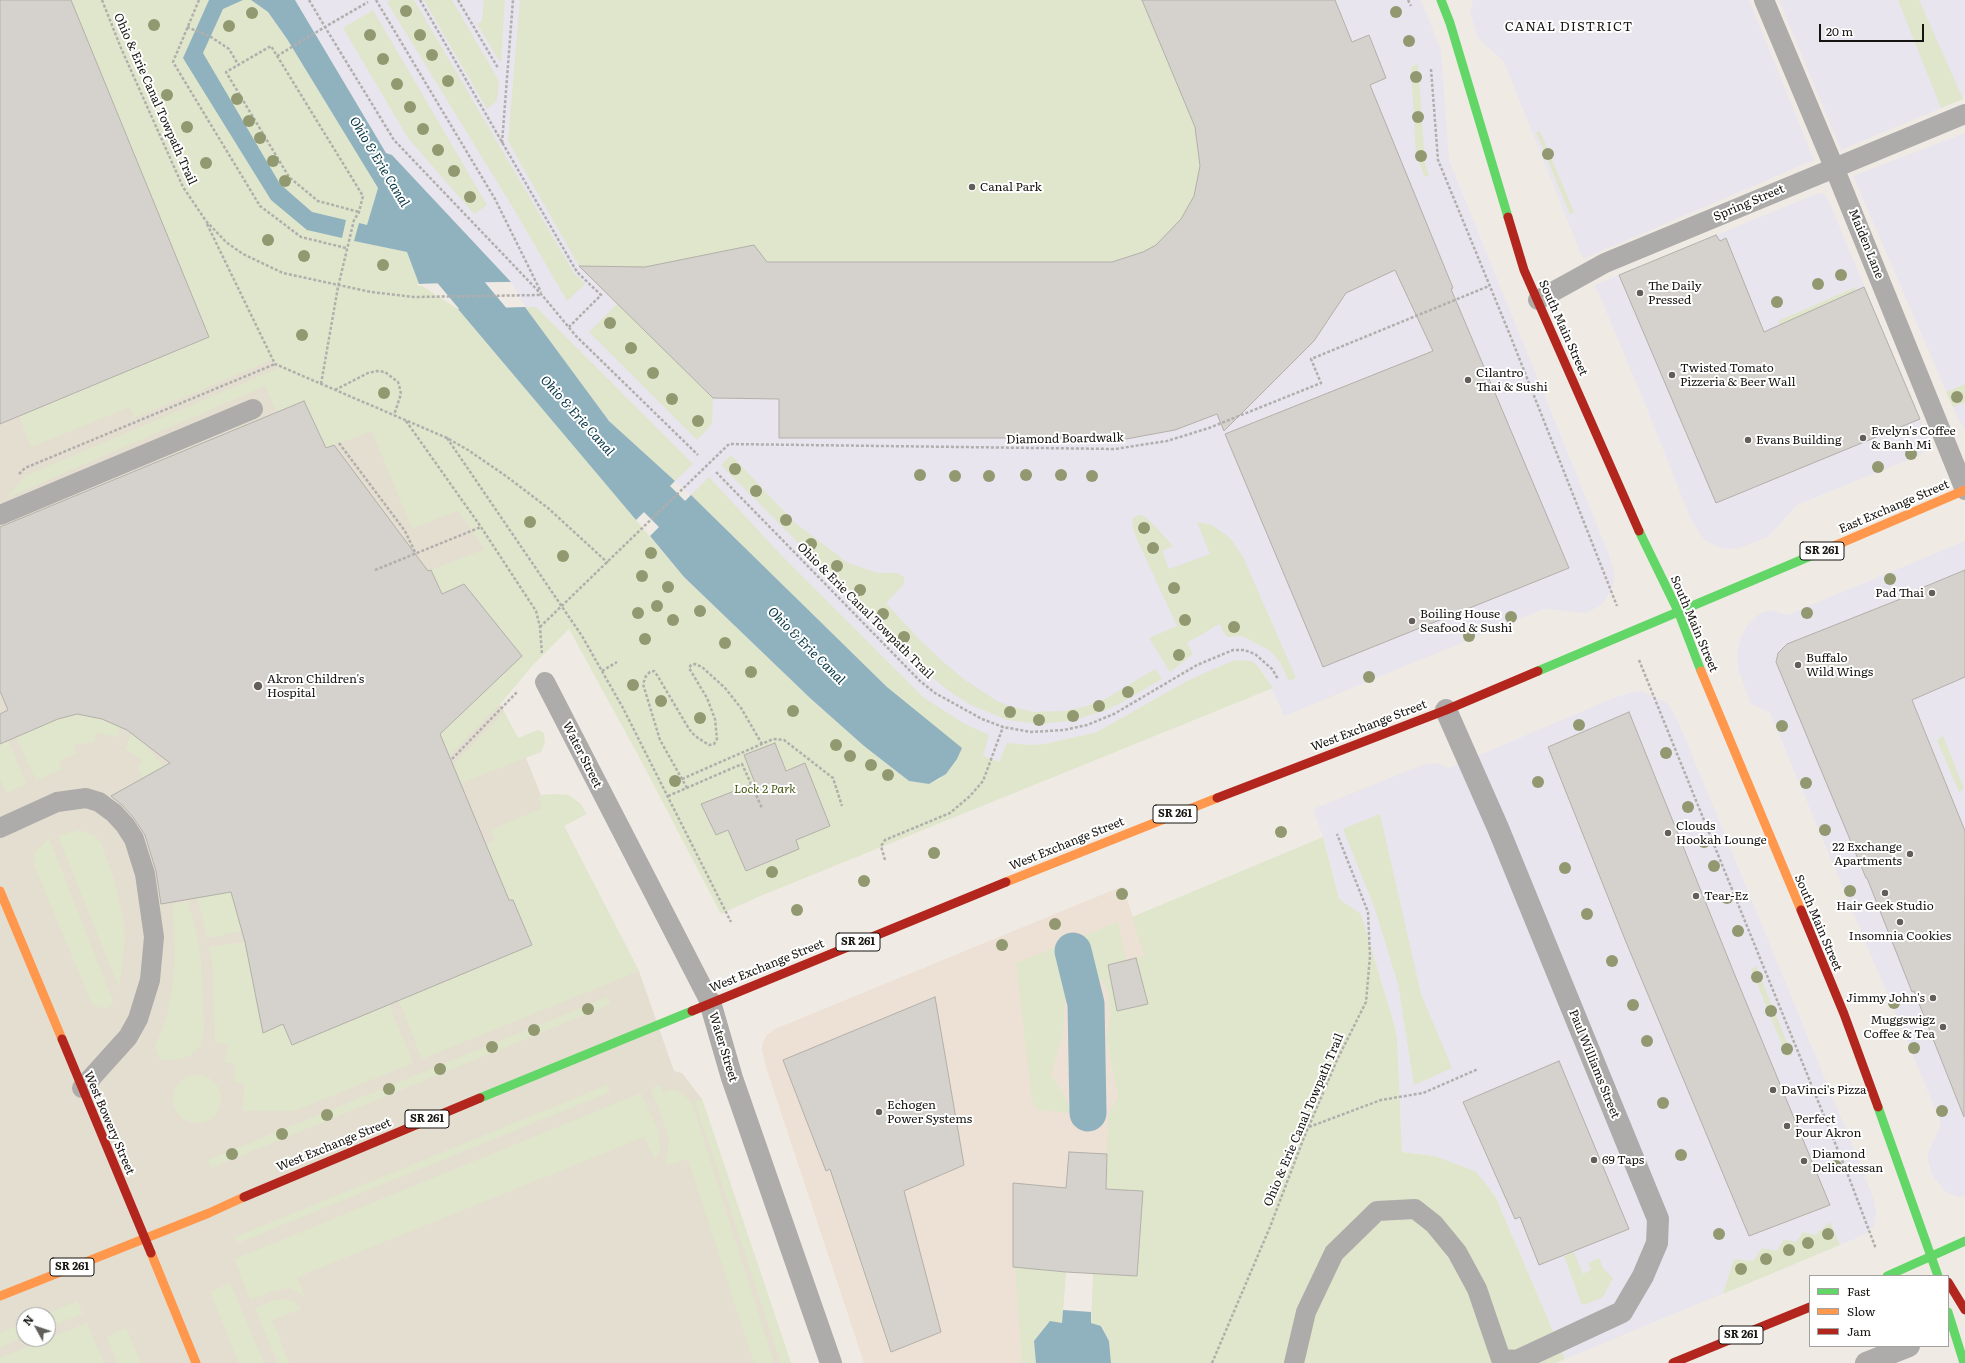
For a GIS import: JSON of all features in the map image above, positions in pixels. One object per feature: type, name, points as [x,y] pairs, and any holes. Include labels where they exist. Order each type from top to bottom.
[{"type":"main road","name":"South Main Street","points":[[1441,0],[1450,23],[1524,270],[1645,545],[1678,611],[1707,686],[1844,1014],[1938,1275]]},
{"type":"main road","name":"East Exchange Street","points":[[1678,611],[1965,490]]},
{"type":"main road","name":"West Exchange Street","points":[[0,1296],[209,1212],[281,1180],[710,1002],[1073,855],[1334,752],[1446,710],[1678,611]]},
{"type":"main road","name":"West Bowery Street","points":[[0,891],[196,1363]]},
{"type":"main road","points":[[1889,1275],[1965,1241]]},
{"type":"main road","name":"South Main Street","points":[[1932,1256],[1944,1275]]},
{"type":"main road","points":[[1949,1284],[1965,1310]]},
{"type":"main road","name":"SR 261","points":[[1673,1363],[1809,1307]]},
{"type":"main road","points":[[1950,1324],[1964,1363]]},
{"type":"street","name":"Paul Williams Street","points":[[1446,710],[1498,828],[1658,1220],[1657,1244],[1643,1276],[1622,1312],[1519,1360]]},
{"type":"street","name":"Water Street","points":[[710,1002],[732,1078],[831,1363]]},
{"type":"street","points":[[1866,1363],[1906,1347]]},
{"type":"lane","name":"Maiden Lane","points":[[1764,0],[1834,167],[1965,490]]},
{"type":"lane","name":"Spring Street","points":[[1538,300],[1605,264],[1834,167],[1965,114]]},
{"type":"lane","points":[[0,515],[253,409]]},
{"type":"lane","name":"Water Street","points":[[545,682],[710,1002]]},
{"type":"lane","points":[[0,828],[57,802],[86,798],[99,802],[114,813],[125,825],[134,839],[145,874],[154,937],[150,980],[138,1019],[128,1037],[82,1088]]},
{"type":"lane","points":[[1294,1363],[1306,1312],[1334,1253],[1378,1211],[1415,1209],[1434,1224],[1457,1252],[1477,1289],[1501,1359],[1519,1360]]},
{"type":"path","name":"Ohio & Erie Canal Towpath Trail","points":[[102,0],[121,48],[183,187],[206,221],[226,242],[250,257],[283,273],[338,286],[414,297],[542,295]]},
{"type":"path","points":[[199,0],[173,62],[260,206],[301,237],[346,248]]},
{"type":"path","points":[[309,0],[394,140],[542,295],[569,327],[698,454]]},
{"type":"path","points":[[376,0],[495,199],[542,295]]},
{"type":"path","points":[[420,0],[577,272],[601,295],[569,327]]},
{"type":"path","points":[[458,0],[498,68]]},
{"type":"path","points":[[502,143],[513,0]]},
{"type":"path","points":[[1408,0],[1411,7]]},
{"type":"path","points":[[277,56],[368,2]]},
{"type":"path","points":[[188,27],[211,37],[229,49],[239,66]]},
{"type":"path","points":[[321,384],[346,248],[354,220],[359,212],[363,196],[271,46],[239,66],[226,72],[289,177],[318,201],[359,212]]},
{"type":"path","points":[[1431,62],[1438,160],[1848,1175],[1878,1256]]},
{"type":"path","points":[[206,221],[276,364],[446,438],[506,476],[548,508],[608,563],[540,628]]},
{"type":"path","name":"Diamond Boardwalk","points":[[608,563],[729,444],[1115,449],[1167,441],[1210,428],[1321,384],[1311,359],[1489,286]]},
{"type":"path","points":[[15,478],[25,468],[276,364]]},
{"type":"path","points":[[335,390],[368,373],[377,371],[385,372],[398,382],[400,389],[401,394],[394,415]]},
{"type":"path","points":[[406,420],[481,527],[536,611],[540,628],[545,682]]},
{"type":"path","points":[[446,438],[582,636],[668,796],[731,922]]},
{"type":"path","points":[[339,443],[405,531],[416,554]]},
{"type":"path","name":"Ohio & Erie Canal Towpath Trail","points":[[716,472],[920,681],[934,693],[958,707],[982,719],[1003,727],[1038,732],[1064,730],[1087,725],[1114,714],[1198,665],[1233,650],[1244,650],[1255,654],[1272,669],[1278,680]]},
{"type":"path","points":[[375,570],[481,527]]},
{"type":"path","points":[[602,671],[617,662]]},
{"type":"path","points":[[687,788],[660,740],[643,684],[646,676],[650,672],[654,671],[657,675],[689,729],[709,745],[714,744],[718,739],[715,719],[706,698],[689,668],[691,665],[695,664],[702,667],[725,688],[741,708],[762,744]]},
{"type":"path","points":[[452,759],[521,688]]},
{"type":"path","points":[[885,860],[881,846],[885,840],[950,813],[970,796],[983,781],[1003,727]]},
{"type":"path","points":[[682,779],[773,739],[784,740],[833,778],[842,806]]},
{"type":"path","points":[[668,796],[742,764],[762,808]]},
{"type":"path","name":"Ohio & Erie Canal Towpath Trail","points":[[1212,1363],[1270,1227],[1308,1128],[1337,1060],[1366,1002],[1370,963],[1368,912],[1338,834]]},
{"type":"path","points":[[1308,1128],[1381,1100],[1423,1093],[1478,1069]]},
{"type":"shaded area","name":"Akron Children's Hospital","points":[[0,0],[271,360],[285,374],[400,425],[485,549],[531,667],[500,704],[518,738],[541,795],[568,795],[581,804],[586,814],[564,826],[639,971],[674,1071],[682,1073],[702,1099],[791,1363],[0,1363]]},
{"type":"shaded area","points":[[295,0],[1421,0],[1441,50],[1449,160],[1608,552],[1615,575],[1613,586],[1604,602],[1598,607],[1585,613],[1544,609],[1284,716],[1267,678],[1257,665],[1250,661],[1122,719],[1097,732],[1045,744],[1031,745],[1007,743],[999,762],[982,756],[710,514],[649,457],[525,307],[511,282],[392,155],[386,153]]},
{"type":"shaded area","points":[[1473,0],[1749,0],[1814,160],[1583,259],[1504,62],[1477,37],[1470,12]]},
{"type":"shaded area","points":[[1779,0],[1965,0],[1965,98],[1841,150]]},
{"type":"shaded area","points":[[1965,133],[1965,431],[1958,419],[1853,176]]},
{"type":"shaded area","points":[[1823,193],[1828,199],[1930,443],[1929,447],[1920,455],[1797,505],[1768,537],[1736,549],[1721,548],[1708,542],[1702,537],[1691,520],[1643,399],[1595,285],[1816,194]]},
{"type":"shaded area","points":[[1965,541],[1965,1197],[1956,1196],[1946,1192],[1933,1177],[1928,1161],[1928,1154],[1941,1123],[1770,713],[1751,704],[1738,669],[1737,654],[1741,637],[1746,627],[1759,614],[1771,610],[1787,615]]},
{"type":"shaded area","points":[[1641,691],[1664,701],[1670,706],[1679,723],[1851,1142],[1874,1200],[1876,1212],[1874,1226],[1864,1235],[1565,1359],[1496,1198],[1486,1184],[1434,1156],[1402,1152],[1397,1038],[1394,1024],[1361,914],[1339,899],[1323,837],[1313,809],[1425,764],[1436,763],[1449,768],[1606,701],[1631,692]]},
{"type":"shaded area","points":[[1123,886],[1181,1066],[1107,1154],[1106,1189],[1143,1191],[1137,1276],[1066,1272],[1062,1323],[1034,1341],[1036,1363],[864,1363],[766,1067],[762,1050],[763,1042],[767,1035],[775,1029]]},
{"type":"green space","name":"Lock 2 Park","points":[[71,0],[251,0],[268,12],[292,47],[378,188],[367,225],[354,241],[407,252],[419,284],[458,309],[684,577],[810,698],[864,746],[909,781],[929,784],[940,779],[957,759],[961,748],[942,734],[887,687],[691,495],[709,477],[779,553],[924,698],[965,724],[989,735],[983,756],[999,762],[1007,743],[1031,745],[1045,744],[1097,732],[1187,681],[1235,660],[1251,661],[1257,665],[1273,688],[758,897],[721,914],[637,753],[569,629],[531,667],[500,704],[450,755],[447,749],[436,754],[424,729],[461,714],[522,655],[464,585],[442,594],[431,570],[485,549],[458,510],[412,529],[372,431],[326,448],[304,402],[277,412],[265,386],[6,498],[25,476],[279,368],[271,360],[134,418],[130,407],[31,447],[19,416],[209,337]]},
{"type":"green space","points":[[391,0],[414,0],[574,273],[585,284],[567,301],[518,216],[387,2]]},
{"type":"green space","points":[[424,0],[452,0],[499,81],[497,101],[487,109]]},
{"type":"green space","points":[[484,0],[505,0],[501,63],[477,24],[482,21]]},
{"type":"green space","name":"Canal Park","points":[[520,0],[1335,0],[1343,21],[1335,25],[1343,45],[1369,35],[1386,78],[1370,85],[1453,288],[1411,305],[1395,270],[1346,293],[1318,336],[1275,379],[1226,410],[1175,430],[1126,439],[1086,440],[1086,438],[779,438],[779,399],[713,398],[712,424],[697,440],[589,332],[617,304],[579,266],[508,141]]},
{"type":"green space","points":[[1898,0],[1919,0],[1963,99],[1941,108]]},
{"type":"green space","points":[[373,10],[487,205],[474,214],[408,138],[343,28]]},
{"type":"green space","points":[[1418,64],[1425,164],[1429,175],[1425,177],[1416,155],[1411,67]]},
{"type":"green space","points":[[1540,131],[1574,212],[1570,214],[1536,132]]},
{"type":"green space","points":[[1858,286],[1851,294],[1780,325],[1778,321]]},
{"type":"green space","points":[[525,307],[536,307],[693,464],[675,481],[609,421]]},
{"type":"green space","points":[[1965,384],[1965,402],[1953,407],[1946,392]]},
{"type":"green space","points":[[731,455],[794,522],[848,563],[878,573],[897,573],[904,577],[904,584],[886,603],[918,638],[942,661],[965,680],[997,701],[1009,706],[1034,712],[1064,711],[1087,706],[1107,698],[1155,669],[1162,679],[1119,704],[1075,720],[1040,724],[1007,720],[971,705],[934,679],[721,465]]},
{"type":"green space","points":[[1138,515],[1142,515],[1150,521],[1173,546],[1162,551],[1169,569],[1210,554],[1197,522],[1212,525],[1230,538],[1243,557],[1296,678],[1289,681],[1280,662],[1269,650],[1242,636],[1227,637],[1219,624],[1187,643],[1193,654],[1170,672],[1149,638],[1177,626],[1135,535],[1132,523],[1133,518]]},
{"type":"green space","points":[[504,712],[518,738],[538,730],[544,733],[545,743],[541,752],[461,783],[454,764]]},
{"type":"green space","points":[[86,713],[120,726],[118,737],[95,733],[94,742],[73,745],[77,753],[59,761],[62,769],[36,780],[16,737],[58,719]]},
{"type":"green space","points":[[0,720],[26,784],[6,793],[0,778]]},
{"type":"green space","points":[[132,733],[145,744],[168,772],[147,785],[138,768],[143,760],[125,749]]},
{"type":"green space","points":[[1943,736],[1964,789],[1959,792],[1937,740]]},
{"type":"green space","points":[[541,795],[568,795],[581,804],[586,814],[564,826],[639,971],[422,1059],[399,1001],[531,945],[513,900],[509,900],[486,845],[495,840],[491,830],[542,808],[539,798]]},
{"type":"green space","points":[[1380,814],[1421,994],[1452,1068],[1414,1085],[1398,984],[1375,909],[1343,829]]},
{"type":"green space","points":[[79,830],[95,836],[101,843],[113,876],[123,918],[125,939],[119,988],[58,836]]},
{"type":"green space","points":[[1323,837],[1339,899],[1361,914],[1394,1024],[1397,1038],[1402,1152],[1434,1156],[1475,1171],[1486,1184],[1496,1198],[1565,1359],[1556,1363],[1111,1363],[1109,1341],[1102,1326],[1091,1323],[1093,1273],[1137,1276],[1143,1191],[1106,1189],[1108,1115],[1118,1097],[1107,1041],[1110,1015],[1108,991],[1102,980],[1094,977],[1086,977],[1075,981],[1070,986],[1065,997],[1063,1034],[1051,1074],[1074,1113],[1037,1110],[1032,1101],[1016,963],[1118,922],[1126,961],[1108,965],[1117,1011],[1147,1004],[1136,958],[1144,955],[1132,917]]},
{"type":"green space","points":[[49,838],[113,1002],[107,1008],[93,1005],[34,865],[34,853]]},
{"type":"green space","points":[[193,880],[230,889],[242,931],[207,938]]},
{"type":"green space","points":[[188,901],[198,938],[201,963],[204,1032],[200,1046],[190,1056],[177,1060],[160,1060],[155,1047],[167,1015],[175,960],[173,904]]},
{"type":"green space","points":[[245,942],[263,1033],[283,1024],[292,1045],[389,1005],[413,1063],[294,1111],[243,1111],[244,1083],[234,1082],[235,1064],[225,1062],[228,1044],[215,1043],[213,968],[209,947]]},
{"type":"green space","points":[[1756,966],[1792,1055],[1787,1057],[1751,969]]},
{"type":"green space","points":[[607,997],[611,1004],[211,1168],[208,1160]]},
{"type":"green space","points":[[197,1075],[206,1077],[214,1082],[219,1090],[221,1099],[219,1108],[214,1116],[206,1121],[197,1123],[188,1121],[180,1116],[175,1108],[173,1099],[175,1090],[180,1082],[188,1077]]},
{"type":"green space","points":[[607,1085],[610,1092],[238,1243],[235,1237]]},
{"type":"green space","points":[[660,1085],[663,1092],[671,1089],[680,1092],[692,1103],[774,1363],[754,1363],[688,1159],[670,1165],[666,1164],[669,1141],[651,1089]]},
{"type":"green space","points":[[641,1093],[659,1132],[660,1151],[655,1159],[644,1137],[297,1277],[305,1298],[298,1292],[288,1288],[272,1291],[252,1299],[249,1297],[235,1259]]},
{"type":"green space","points":[[702,1099],[791,1363],[781,1363],[695,1102]]},
{"type":"green space","points":[[1830,1222],[1840,1245],[1723,1294],[1734,1259],[1753,1261],[1762,1248],[1777,1251],[1784,1239],[1796,1242],[1803,1232],[1815,1235]]},
{"type":"green space","points":[[1574,1252],[1583,1274],[1591,1270],[1588,1263],[1599,1258],[1603,1268],[1613,1278],[1603,1297],[1584,1305],[1581,1303],[1564,1256]]},
{"type":"green space","points":[[1015,1267],[1066,1272],[1062,1323],[1034,1341],[1036,1363],[1022,1363]]},
{"type":"green space","points":[[230,1283],[264,1363],[239,1363],[210,1292]]},
{"type":"green space","points":[[284,1299],[294,1302],[301,1309],[272,1320],[289,1363],[278,1363],[255,1308],[274,1300]]},
{"type":"green space","points":[[77,1301],[83,1314],[56,1324],[56,1310]]},
{"type":"green space","points":[[87,1323],[104,1363],[0,1363],[0,1358],[27,1347],[56,1347],[56,1335]]},
{"type":"green space","points":[[16,1326],[16,1340],[0,1347],[0,1333]]},
{"type":"green space","points":[[126,1328],[141,1363],[118,1363],[107,1337]]},
{"type":"water","points":[[209,0],[243,0],[223,9],[203,53],[280,184],[312,212],[346,220],[342,238],[307,230],[271,200],[183,58]]},
{"type":"water","points":[[251,0],[295,0],[386,153],[392,155],[511,282],[419,284],[407,252],[354,241],[359,223],[367,225],[378,188],[287,39],[268,12]]},
{"type":"water","points":[[525,307],[609,421],[675,481],[636,520],[458,309]]},
{"type":"water","points":[[691,495],[887,687],[962,748],[957,759],[946,774],[929,784],[909,781],[864,746],[810,698],[684,577],[650,536]]},
{"type":"water","points":[[1063,1310],[1091,1312],[1091,1323],[1101,1326],[1109,1341],[1111,1363],[1036,1363],[1034,1341],[1050,1321],[1062,1323]]},
{"type":"pier","points":[[511,282],[512,284],[419,286],[417,284]]},
{"type":"building","points":[[0,0],[71,0],[209,337],[0,424]]},
{"type":"building","points":[[1142,0],[1335,0],[1352,42],[1369,35],[1386,78],[1370,85],[1453,288],[1451,289],[1569,568],[1323,667],[1225,434],[1433,351],[1395,270],[1346,293],[1314,341],[1224,431],[1217,414],[1175,430],[1126,439],[1086,440],[1086,438],[779,438],[779,399],[713,398],[579,266],[645,267],[754,245],[767,262],[1112,262],[1143,252],[1156,245],[1181,219],[1194,196],[1200,166],[1195,127]]},
{"type":"building","points":[[1716,235],[1720,241],[1726,238],[1764,332],[1864,287],[1920,419],[1716,503],[1619,275]]},
{"type":"building","points":[[304,401],[326,448],[334,445],[428,571],[431,570],[442,594],[464,584],[522,656],[440,734],[509,900],[513,900],[532,945],[292,1045],[283,1024],[263,1033],[245,942],[231,892],[161,904],[156,871],[145,835],[133,817],[111,796],[170,763],[127,730],[102,719],[77,714],[58,719],[0,744],[0,714],[8,710],[0,691],[0,527]]},
{"type":"building","name":"22 Exchange Apartments","points":[[1965,570],[1965,677],[1912,700],[1965,831],[1964,1117],[1914,991],[1912,992],[1867,878],[1776,662],[1778,653],[1787,644],[1908,596],[1907,594]]},
{"type":"building","points":[[1629,712],[1734,973],[1830,1205],[1749,1236],[1626,942],[1548,747]]},
{"type":"building","points":[[775,743],[786,771],[805,763],[830,826],[796,840],[799,849],[746,871],[728,830],[716,835],[701,804],[755,783],[744,755]]},
{"type":"building","points":[[1136,958],[1148,1004],[1117,1011],[1108,965]]},
{"type":"building","name":"Echogen Power Systems","points":[[935,997],[964,1165],[904,1191],[941,1332],[891,1352],[830,1169],[826,1171],[783,1060]]},
{"type":"building","points":[[1559,1061],[1629,1229],[1539,1265],[1520,1217],[1515,1219],[1463,1102]]},
{"type":"building","points":[[1069,1152],[1107,1154],[1106,1189],[1143,1191],[1137,1276],[1013,1267],[1013,1183],[1066,1188]]},
{"type":"waterway","name":"Ohio & Erie Canal","points":[[428,243],[515,347]]},
{"type":"waterway","name":"Ohio & Erie Canal","points":[[622,464],[708,550]]},
{"type":"waterway","name":"Ohio & Erie Canal","points":[[1073,951],[1086,1004],[1088,1113]]},
{"type":"traffic: fast","points":[[1441,0],[1450,23],[1508,217]]},
{"type":"traffic: fast","points":[[1639,531],[1678,611],[1701,671]]},
{"type":"traffic: fast","points":[[1538,671],[1820,552]]},
{"type":"traffic: fast","points":[[480,1098],[692,1011]]},
{"type":"traffic: fast","points":[[1878,1107],[1938,1275]]},
{"type":"traffic: fast","points":[[1889,1275],[1965,1241]]},
{"type":"traffic: fast","points":[[1949,1315],[1964,1363]]},
{"type":"traffic: slow","points":[[1820,552],[1965,490]]},
{"type":"traffic: slow","points":[[1701,671],[1801,910]]},
{"type":"traffic: slow","points":[[1006,882],[1217,798]]},
{"type":"traffic: slow","points":[[0,891],[62,1039]]},
{"type":"traffic: slow","points":[[0,1296],[209,1213],[244,1197]]},
{"type":"traffic: slow","points":[[151,1253],[196,1363]]},
{"type":"traffic: jam","points":[[1508,217],[1524,270],[1639,531]]},
{"type":"traffic: jam","points":[[1217,798],[1446,710],[1538,671]]},
{"type":"traffic: jam","points":[[692,1011],[1006,882]]},
{"type":"traffic: jam","points":[[1801,910],[1844,1014],[1878,1107]]},
{"type":"traffic: jam","points":[[62,1039],[151,1253]]},
{"type":"traffic: jam","points":[[244,1197],[480,1098]]},
{"type":"traffic: jam","points":[[1949,1284],[1965,1310]]},
{"type":"traffic: jam","points":[[1673,1363],[1809,1307]]},
{"type":"place","name":"Canal Park","points":[[972,187]]},
{"type":"place","name":"The Daily Pressed","points":[[1640,293]]},
{"type":"place","name":"Twisted Tomato Pizzeria & Beer Wall","points":[[1672,375]]},
{"type":"place","name":"Cilantro Thai & Sushi","points":[[1468,380]]},
{"type":"place","name":"Evelyn's Coffee & Banh Mi","points":[[1863,438]]},
{"type":"place","name":"Evans Building","points":[[1748,440]]},
{"type":"place","name":"Pad Thai","points":[[1932,593]]},
{"type":"place","name":"Boiling House Seafood & Sushi","points":[[1412,621]]},
{"type":"place","name":"Buffalo Wild Wings","points":[[1798,665]]},
{"type":"place","name":"Akron Children's Hospital","points":[[258,686]]},
{"type":"place","name":"Clouds Hookah Lounge","points":[[1668,833]]},
{"type":"place","name":"22 Exchange Apartments","points":[[1910,854]]},
{"type":"place","name":"Hair Geek Studio","points":[[1885,893]]},
{"type":"place","name":"Tear-Ez","points":[[1696,896]]},
{"type":"place","name":"Insomnia Cookies","points":[[1900,922]]},
{"type":"place","name":"Jimmy John's","points":[[1933,998]]},
{"type":"place","name":"Muggswigz Coffee & Tea","points":[[1943,1027]]},
{"type":"place","name":"DaVinci's Pizza","points":[[1773,1090]]},
{"type":"place","name":"Echogen Power Systems","points":[[879,1112]]},
{"type":"place","name":"Perfect Pour Akron","points":[[1787,1126]]},
{"type":"place","name":"69 Taps","points":[[1594,1160]]},
{"type":"place","name":"Diamond Delicatessan","points":[[1804,1161]]},
{"type":"district","name":"CANAL DISTRICT","points":[[1569,27]]}]
